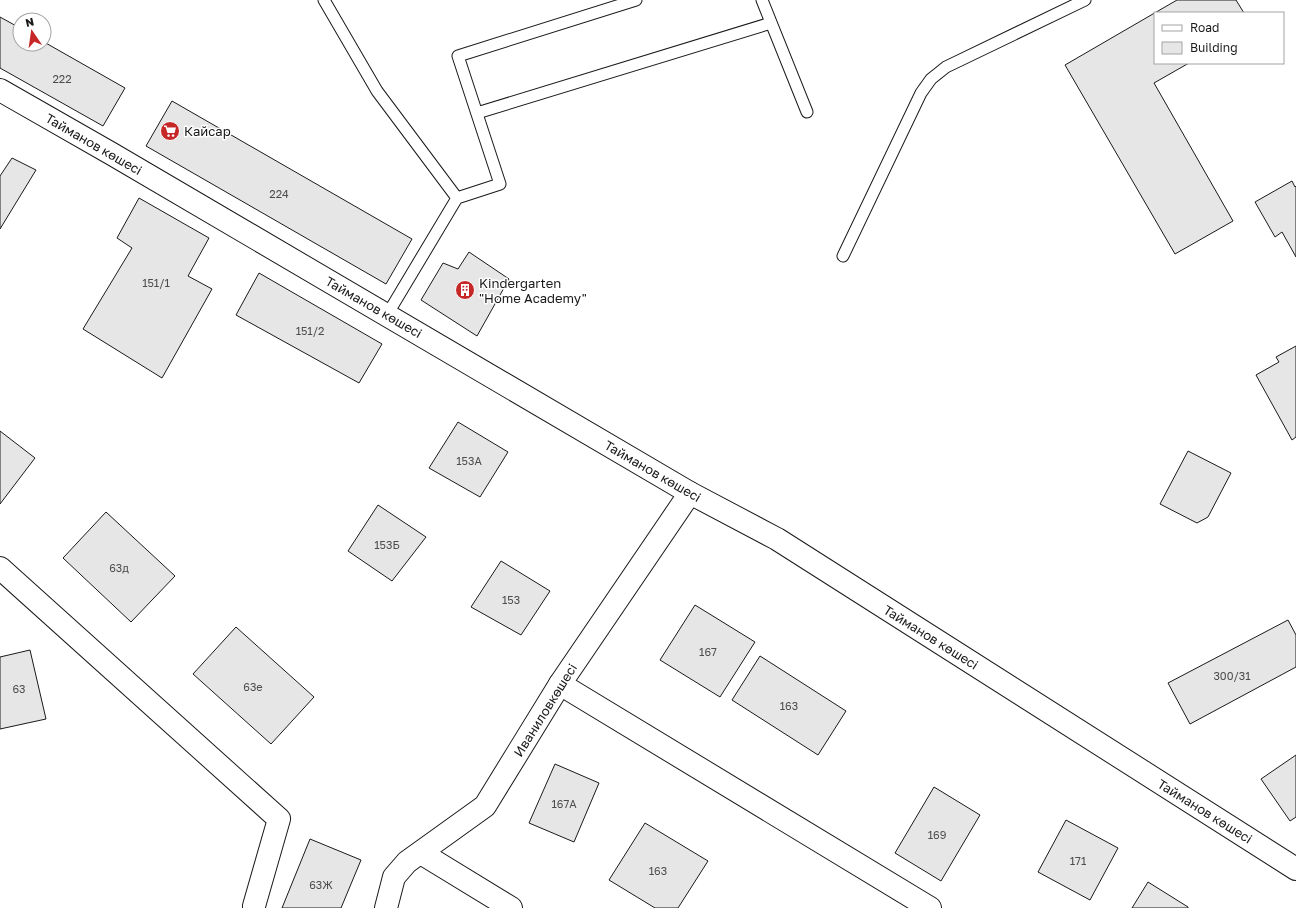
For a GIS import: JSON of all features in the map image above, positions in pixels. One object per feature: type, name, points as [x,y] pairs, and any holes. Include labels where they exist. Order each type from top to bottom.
[{"type":"street","name":"Тайманов көшесі","points":[[0,90],[112,154],[690,493],[777,539],[1296,869]]},
{"type":"street","name":"Иваниловкөшесі","points":[[386,908],[394,877],[407,862],[485,806],[560,684],[690,493]]},
{"type":"street","points":[[0,568],[279,819],[254,906]]},
{"type":"street","points":[[560,684],[930,908]]},
{"type":"street","points":[[421,853],[511,908]]},
{"type":"lane","points":[[324,0],[377,91],[457,198]]},
{"type":"lane","points":[[387,315],[457,198],[500,184],[458,56],[636,0]]},
{"type":"lane","points":[[762,0],[807,112]]},
{"type":"lane","points":[[844,256],[921,93],[931,79],[946,67],[1086,0]]},
{"type":"lane","points":[[477,113],[771,23]]},
{"type":"building","points":[[1177,0],[1236,0],[1243,12],[1156,12]]},
{"type":"building","points":[[1154,13],[1154,64],[1187,64],[1154,83],[1233,221],[1175,254],[1065,65]]},
{"type":"building","points":[[0,17],[12,24],[12,52],[52,52],[52,47],[125,88],[103,126],[0,68]]},
{"type":"building","points":[[172,101],[412,239],[386,284],[146,146]]},
{"type":"building","points":[[12,158],[36,170],[0,229],[0,176]]},
{"type":"building","points":[[1292,181],[1295,187],[1296,186],[1296,257],[1282,232],[1275,237],[1255,202]]},
{"type":"building","points":[[139,198],[209,238],[188,276],[212,289],[162,378],[83,329],[132,248],[117,238]]},
{"type":"building","name":"Kindergarten \"Home Academy\"","points":[[469,252],[509,279],[477,336],[421,300],[443,263],[458,269]]},
{"type":"building","points":[[259,273],[382,344],[359,383],[236,315]]},
{"type":"building","points":[[1296,346],[1296,437],[1292,440],[1256,375],[1279,362],[1276,357]]},
{"type":"building","points":[[458,422],[508,452],[480,497],[429,468]]},
{"type":"building","points":[[0,431],[35,458],[0,504]]},
{"type":"building","points":[[1188,451],[1231,473],[1208,517],[1197,523],[1160,504]]},
{"type":"building","points":[[378,505],[426,537],[392,581],[348,551]]},
{"type":"building","points":[[106,512],[175,576],[131,622],[63,558]]},
{"type":"building","points":[[501,561],[550,591],[521,635],[471,607]]},
{"type":"building","points":[[695,605],[755,642],[720,697],[660,660]]},
{"type":"building","points":[[1288,620],[1296,635],[1296,667],[1190,724],[1168,683]]},
{"type":"building","points":[[236,627],[314,697],[271,744],[193,674]]},
{"type":"building","points":[[30,650],[46,719],[0,729],[0,657]]},
{"type":"building","points":[[760,656],[846,711],[818,755],[732,700]]},
{"type":"building","points":[[1296,755],[1296,817],[1290,821],[1261,779]]},
{"type":"building","points":[[555,764],[599,783],[574,842],[529,823]]},
{"type":"building","points":[[934,787],[980,815],[941,881],[895,853]]},
{"type":"building","points":[[1066,820],[1118,848],[1090,900],[1038,872]]},
{"type":"building","points":[[645,823],[708,861],[678,908],[655,908],[609,880]]},
{"type":"building","points":[[310,839],[361,860],[341,908],[282,908]]},
{"type":"building","points":[[1148,882],[1188,907],[1188,908],[1132,908]]},
{"type":"place","name":"Кайсар","points":[[170,131]]},
{"type":"place","name":"Kindergarten \"Home Academy\"","points":[[465,290]]}]
